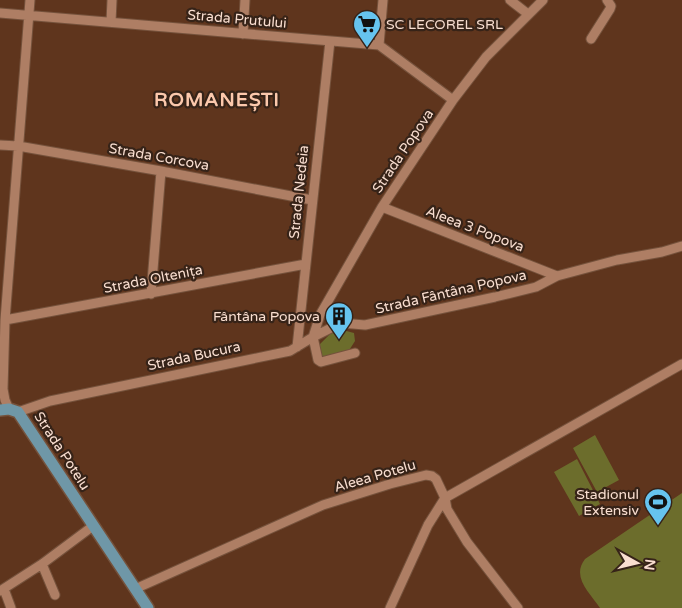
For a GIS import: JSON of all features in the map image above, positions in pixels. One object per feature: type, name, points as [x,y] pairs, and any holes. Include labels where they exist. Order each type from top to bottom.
[{"type":"main road","name":"Strada Potelu","points":[[9,410],[93,526],[148,608]]},
{"type":"street","name":"Strada Potelu","points":[[9,410],[3,389],[5,320],[30,0]]},
{"type":"street","points":[[111,22],[112,0]]},
{"type":"street","points":[[243,34],[245,0]]},
{"type":"street","points":[[383,0],[379,45],[453,100]]},
{"type":"street","points":[[510,0],[528,14]]},
{"type":"street","name":"Strada Popova","points":[[313,337],[320,315],[382,207],[453,100],[486,57],[543,0]]},
{"type":"street","points":[[592,39],[610,10],[611,6],[607,0]]},
{"type":"street","name":"Strada Prutului","points":[[0,13],[379,45]]},
{"type":"street","name":"Strada Nedeia","points":[[297,346],[330,41]]},
{"type":"street","name":"Strada Corcova","points":[[0,145],[18,146],[162,171],[312,200]]},
{"type":"street","points":[[151,294],[162,171]]},
{"type":"street","name":"Aleea 3 Popova","points":[[382,207],[557,276]]},
{"type":"street","name":"Strada Fântâna Popova","points":[[313,337],[341,323],[364,325],[536,287],[557,276],[617,260],[662,252],[682,246]]},
{"type":"street","name":"Strada Oltenița","points":[[5,320],[306,264]]},
{"type":"street","points":[[313,337],[318,360],[321,362],[355,353]]},
{"type":"street","name":"Strada Bucura","points":[[9,410],[290,351],[313,337]]},
{"type":"street","points":[[390,608],[428,525],[445,498],[682,364]]},
{"type":"street","name":"Aleea Potelu","points":[[135,589],[323,505],[390,484],[426,475],[432,476],[436,479],[445,498]]},
{"type":"street","points":[[445,498],[447,509],[467,542],[518,608]]},
{"type":"street","points":[[11,608],[2,590],[42,564],[93,526]]},
{"type":"street","points":[[42,564],[55,595]]},
{"type":"shaded area","points":[[339,329],[354,333],[355,341],[348,352],[321,358],[318,346],[332,332]]},
{"type":"shaded area","points":[[595,435],[619,480],[597,492],[573,448]]},
{"type":"shaded area","points":[[577,459],[600,504],[579,516],[554,472]]},
{"type":"shaded area","name":"Stadionul Extensiv","points":[[682,493],[682,608],[600,608],[587,591],[581,578],[581,566],[585,559]]},
{"type":"place","name":"SC LECOREL SRL","points":[[367,48]]},
{"type":"place","name":"Fântâna Popova","points":[[339,340]]},
{"type":"place","name":"Stadionul Extensiv","points":[[658,526]]},
{"type":"district","name":"ROMANEȘTI","points":[[217,100]]}]
